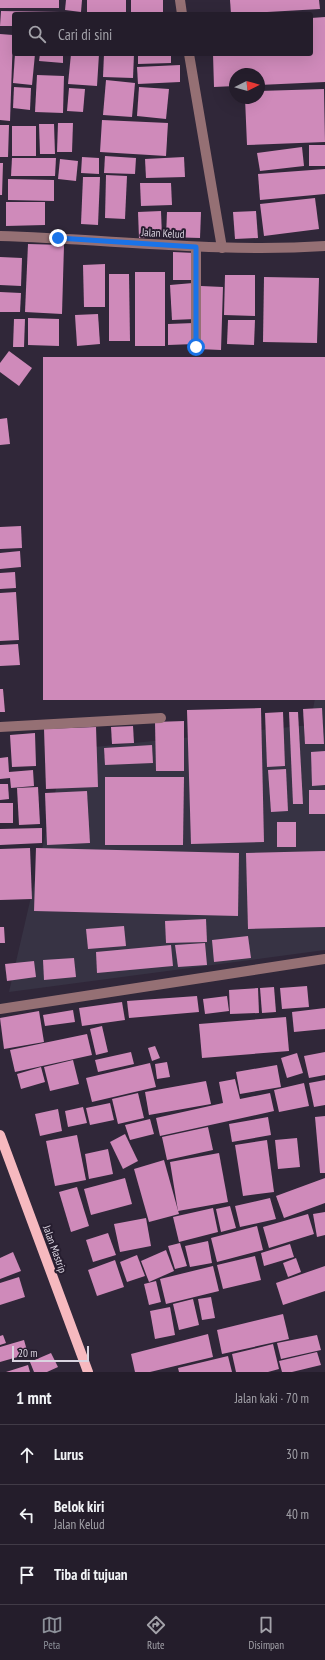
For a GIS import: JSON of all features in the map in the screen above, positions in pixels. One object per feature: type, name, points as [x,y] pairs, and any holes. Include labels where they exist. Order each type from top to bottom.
[{"type":"main road","name":"Jalan Mastrip","points":[[0,1135],[88,1372]]},
{"type":"street","points":[[180,0],[182,12]]},
{"type":"street","points":[[189,56],[222,248]]},
{"type":"street","name":"Jalan Kelud","points":[[0,236],[222,248],[325,246]]},
{"type":"street","points":[[196,247],[196,347]]},
{"type":"street","points":[[0,727],[161,718]]},
{"type":"street","points":[[0,1009],[325,959]]},
{"type":"shaded area","points":[[325,645],[325,950],[9,992],[65,750],[310,725]]},
{"type":"building","points":[[0,0],[59,0],[59,8],[0,8]]},
{"type":"building","points":[[66,0],[82,0],[81,12],[65,10]]},
{"type":"building","points":[[87,0],[126,0],[126,12],[87,12]]},
{"type":"building","points":[[131,0],[163,0],[163,12],[131,12]]},
{"type":"building","points":[[230,0],[319,0],[320,9],[267,12],[231,12]]},
{"type":"building","points":[[1,11],[60,12],[12,12],[12,26],[0,26]]},
{"type":"building","points":[[325,17],[325,82],[265,85],[265,68],[229,68],[229,86],[214,87],[213,56],[313,56],[313,18]]},
{"type":"building","points":[[0,34],[12,35],[12,56],[10,121],[0,120]]},
{"type":"building","points":[[15,56],[35,56],[32,85],[13,83]]},
{"type":"building","points":[[40,56],[63,56],[63,63],[39,61]]},
{"type":"building","points":[[71,56],[99,56],[97,86],[68,84]]},
{"type":"building","points":[[104,56],[134,56],[133,78],[103,77]]},
{"type":"building","points":[[138,56],[171,56],[171,63],[138,64]]},
{"type":"building","points":[[180,65],[180,82],[138,84],[137,67]]},
{"type":"building","points":[[37,75],[64,76],[63,113],[35,112]]},
{"type":"building","points":[[106,80],[135,83],[132,117],[103,115]]},
{"type":"building","points":[[14,87],[31,88],[30,110],[13,108]]},
{"type":"building","points":[[139,87],[169,89],[166,119],[137,116]]},
{"type":"building","points":[[69,88],[85,89],[83,112],[67,111]]},
{"type":"building","points":[[324,89],[325,142],[247,145],[245,104],[265,104],[265,91]]},
{"type":"building","points":[[102,120],[168,123],[166,156],[100,152]]},
{"type":"building","points":[[58,123],[73,123],[72,152],[57,152]]},
{"type":"building","points":[[39,124],[54,124],[55,154],[40,154]]},
{"type":"building","points":[[0,125],[9,125],[8,157],[0,157]]},
{"type":"building","points":[[12,126],[36,126],[36,156],[12,156]]},
{"type":"building","points":[[309,145],[325,145],[325,166],[309,166]]},
{"type":"building","points":[[302,147],[304,166],[260,171],[257,153]]},
{"type":"building","points":[[105,156],[136,158],[135,174],[104,173]]},
{"type":"building","points":[[82,157],[99,158],[99,174],[81,173]]},
{"type":"building","points":[[184,157],[185,177],[146,178],[145,159]]},
{"type":"building","points":[[12,158],[56,158],[55,176],[11,176]]},
{"type":"building","points":[[60,159],[78,161],[76,181],[58,179]]},
{"type":"building","points":[[0,163],[3,163],[2,195],[0,195]]},
{"type":"building","points":[[325,169],[325,194],[260,200],[258,174]]},
{"type":"building","points":[[106,175],[127,176],[125,219],[105,218]]},
{"type":"building","points":[[83,177],[100,177],[98,225],[81,224]]},
{"type":"building","points":[[8,179],[54,180],[54,201],[8,200]]},
{"type":"building","points":[[140,183],[171,183],[172,205],[141,206]]},
{"type":"building","points":[[315,198],[319,229],[264,236],[260,204]]},
{"type":"building","points":[[6,202],[45,202],[45,225],[6,226]]},
{"type":"building","points":[[161,211],[162,237],[139,238],[138,212]]},
{"type":"building","points":[[256,211],[258,238],[235,239],[233,212]]},
{"type":"building","points":[[167,212],[201,212],[200,238],[166,237]]},
{"type":"building","points":[[28,244],[64,245],[62,314],[25,312]]},
{"type":"building","points":[[173,252],[195,253],[195,280],[173,280]]},
{"type":"building","points":[[0,257],[22,258],[21,286],[0,285]]},
{"type":"building","points":[[105,264],[105,307],[84,307],[83,265]]},
{"type":"building","points":[[135,272],[165,272],[165,346],[135,346]]},
{"type":"building","points":[[109,274],[129,274],[130,341],[109,341]]},
{"type":"building","points":[[225,275],[255,275],[255,316],[224,315]]},
{"type":"building","points":[[264,277],[319,278],[317,343],[263,342]]},
{"type":"building","points":[[193,283],[195,319],[172,320],[170,285]]},
{"type":"building","points":[[201,286],[223,287],[221,350],[198,349]]},
{"type":"building","points":[[0,292],[21,293],[20,312],[0,312]]},
{"type":"building","points":[[98,314],[100,344],[77,346],[75,315]]},
{"type":"building","points":[[28,318],[59,319],[59,346],[28,345]]},
{"type":"building","points":[[14,319],[25,319],[24,347],[13,347]]},
{"type":"building","points":[[228,320],[255,320],[254,345],[227,344]]},
{"type":"building","points":[[194,323],[195,344],[168,345],[168,324]]},
{"type":"building","points":[[9,351],[32,368],[19,386],[0,372],[0,363]]},
{"type":"building","points":[[43,357],[325,357],[325,700],[43,700]]},
{"type":"building","points":[[7,418],[10,444],[0,445],[0,419]]},
{"type":"building","points":[[21,526],[22,548],[0,549],[0,527]]},
{"type":"building","points":[[20,551],[21,567],[0,569],[0,553]]},
{"type":"building","points":[[15,572],[16,588],[0,589],[0,573]]},
{"type":"building","points":[[16,592],[19,640],[0,641],[0,593]]},
{"type":"building","points":[[18,644],[20,665],[0,666],[0,645]]},
{"type":"building","points":[[0,689],[3,689],[5,712],[0,712]]},
{"type":"building","points":[[261,708],[264,842],[191,844],[187,710]]},
{"type":"building","points":[[322,708],[324,744],[305,744],[303,709]]},
{"type":"building","points":[[283,712],[285,766],[267,767],[265,713]]},
{"type":"building","points":[[289,712],[298,712],[303,804],[293,804]]},
{"type":"building","points":[[184,721],[184,771],[156,771],[155,722]]},
{"type":"building","points":[[133,726],[134,743],[112,744],[111,727]]},
{"type":"building","points":[[96,727],[98,787],[46,789],[44,729]]},
{"type":"building","points":[[35,733],[36,766],[12,767],[10,735]]},
{"type":"building","points":[[152,745],[153,763],[105,765],[104,748]]},
{"type":"building","points":[[325,751],[325,785],[312,786],[311,752]]},
{"type":"building","points":[[8,757],[9,772],[33,770],[34,786],[11,788],[10,778],[0,779],[0,758]]},
{"type":"building","points":[[286,769],[288,811],[271,812],[268,770]]},
{"type":"building","points":[[105,777],[184,777],[183,845],[105,845]]},
{"type":"building","points":[[0,784],[8,784],[9,799],[0,800]]},
{"type":"building","points":[[38,787],[40,824],[19,825],[17,788]]},
{"type":"building","points":[[309,790],[325,790],[325,814],[309,814]]},
{"type":"building","points":[[87,791],[90,843],[47,845],[45,793]]},
{"type":"building","points":[[0,803],[13,803],[13,823],[0,823]]},
{"type":"building","points":[[277,822],[296,822],[296,847],[277,847]]},
{"type":"building","points":[[42,828],[42,843],[0,845],[0,829]]},
{"type":"building","points":[[30,848],[32,899],[0,900],[0,849]]},
{"type":"building","points":[[36,848],[239,853],[238,916],[34,911]]},
{"type":"building","points":[[325,851],[325,927],[248,929],[246,853]]},
{"type":"building","points":[[206,919],[207,942],[166,943],[165,921]]},
{"type":"building","points":[[124,926],[126,946],[88,949],[86,929]]},
{"type":"building","points":[[0,927],[4,927],[5,943],[0,943]]},
{"type":"building","points":[[248,936],[251,958],[214,962],[212,940]]},
{"type":"building","points":[[205,943],[207,965],[178,967],[175,945]]},
{"type":"building","points":[[171,945],[173,966],[97,973],[96,952]]},
{"type":"building","points":[[74,958],[76,977],[44,980],[43,960]]},
{"type":"building","points":[[34,961],[36,977],[7,981],[5,964]]},
{"type":"building","points":[[307,986],[309,1007],[282,1009],[280,988]]},
{"type":"building","points":[[274,987],[276,1012],[262,1013],[260,988]]},
{"type":"building","points":[[258,988],[259,1013],[230,1014],[229,990]]},
{"type":"building","points":[[197,996],[199,1012],[129,1018],[127,1001]]},
{"type":"building","points":[[227,996],[229,1011],[205,1014],[203,999]]},
{"type":"building","points":[[122,1002],[125,1020],[82,1026],[79,1008]]},
{"type":"building","points":[[325,1008],[325,1029],[294,1032],[292,1012]]},
{"type":"building","points":[[73,1010],[75,1022],[45,1026],[43,1015]]},
{"type":"building","points":[[39,1011],[44,1042],[4,1049],[0,1018]]},
{"type":"building","points":[[286,1017],[289,1051],[202,1058],[199,1024]]},
{"type":"building","points":[[102,1026],[108,1052],[96,1055],[90,1029]]},
{"type":"building","points":[[87,1034],[92,1055],[15,1072],[10,1050]]},
{"type":"building","points":[[155,1046],[160,1058],[152,1061],[148,1048]]},
{"type":"building","points":[[131,1052],[134,1064],[98,1072],[95,1060]]},
{"type":"building","points":[[325,1052],[325,1075],[309,1078],[304,1056]]},
{"type":"building","points":[[297,1053],[303,1073],[287,1078],[281,1058]]},
{"type":"building","points":[[73,1060],[79,1084],[50,1091],[44,1067]]},
{"type":"building","points":[[167,1062],[170,1077],[157,1079],[155,1064]]},
{"type":"building","points":[[150,1063],[156,1087],[92,1102],[86,1078]]},
{"type":"building","points":[[277,1065],[281,1087],[240,1094],[236,1072]]},
{"type":"building","points":[[41,1067],[45,1082],[21,1089],[17,1074]]},
{"type":"building","points":[[235,1079],[240,1099],[270,1093],[274,1111],[160,1136],[156,1118],[223,1103],[219,1082]]},
{"type":"building","points":[[325,1080],[325,1105],[314,1107],[309,1083]]},
{"type":"building","points":[[206,1081],[211,1104],[149,1115],[145,1092]]},
{"type":"building","points":[[304,1083],[309,1106],[279,1112],[274,1090]]},
{"type":"building","points":[[138,1093],[144,1118],[118,1124],[112,1099]]},
{"type":"building","points":[[110,1103],[114,1120],[90,1125],[86,1108]]},
{"type":"building","points":[[83,1107],[87,1123],[68,1127],[65,1111]]},
{"type":"building","points":[[58,1109],[62,1131],[40,1136],[35,1114]]},
{"type":"building","points":[[325,1116],[325,1173],[320,1173],[315,1117]]},
{"type":"building","points":[[268,1117],[271,1135],[232,1142],[229,1124]]},
{"type":"building","points":[[150,1119],[154,1134],[130,1140],[125,1125]]},
{"type":"building","points":[[208,1127],[213,1150],[167,1160],[162,1137]]},
{"type":"building","points":[[125,1134],[138,1161],[123,1169],[110,1142]]},
{"type":"building","points":[[77,1135],[86,1180],[55,1186],[46,1141]]},
{"type":"building","points":[[297,1138],[300,1167],[278,1169],[275,1140]]},
{"type":"building","points":[[267,1140],[274,1192],[243,1196],[235,1145]]},
{"type":"building","points":[[108,1149],[113,1174],[89,1179],[85,1154]]},
{"type":"building","points":[[219,1153],[228,1202],[178,1211],[170,1162]]},
{"type":"building","points":[[164,1160],[179,1214],[149,1222],[134,1169]]},
{"type":"building","points":[[125,1178],[132,1204],[91,1215],[84,1189]]},
{"type":"building","points":[[325,1178],[325,1203],[284,1218],[276,1196]]},
{"type":"building","points":[[77,1187],[89,1226],[71,1232],[59,1192]]},
{"type":"building","points":[[270,1198],[276,1219],[240,1227],[235,1206]]},
{"type":"building","points":[[230,1206],[236,1228],[221,1232],[216,1209]]},
{"type":"building","points":[[213,1208],[218,1232],[179,1242],[173,1217]]},
{"type":"building","points":[[325,1212],[325,1235],[317,1237],[313,1214]]},
{"type":"building","points":[[308,1214],[314,1234],[269,1248],[263,1227]]},
{"type":"building","points":[[146,1218],[151,1246],[120,1252],[114,1224]]},
{"type":"building","points":[[257,1226],[263,1250],[217,1262],[211,1238]]},
{"type":"building","points":[[108,1233],[116,1255],[93,1262],[86,1240]]},
{"type":"building","points":[[208,1241],[212,1263],[190,1267],[185,1246]]},
{"type":"building","points":[[180,1243],[187,1266],[175,1269],[168,1246]]},
{"type":"building","points":[[290,1244],[294,1257],[264,1266],[261,1253]]},
{"type":"building","points":[[166,1250],[174,1271],[149,1282],[141,1261]]},
{"type":"building","points":[[13,1252],[21,1271],[0,1279],[0,1258]]},
{"type":"building","points":[[137,1255],[145,1276],[127,1282],[120,1262]]},
{"type":"building","points":[[255,1256],[261,1280],[223,1289],[217,1265]]},
{"type":"building","points":[[296,1258],[301,1272],[288,1277],[283,1263]]},
{"type":"building","points":[[115,1260],[124,1287],[97,1296],[88,1270]]},
{"type":"building","points":[[213,1266],[219,1291],[166,1304],[160,1279]]},
{"type":"building","points":[[325,1266],[325,1291],[283,1305],[276,1283]]},
{"type":"building","points":[[19,1277],[25,1297],[0,1305],[0,1283]]},
{"type":"building","points":[[156,1281],[161,1302],[149,1305],[144,1284]]},
{"type":"building","points":[[211,1297],[215,1318],[202,1320],[198,1299]]},
{"type":"building","points":[[193,1299],[199,1325],[179,1330],[173,1304]]},
{"type":"building","points":[[170,1307],[175,1335],[155,1339],[150,1311]]},
{"type":"building","points":[[283,1314],[289,1339],[222,1354],[217,1330]]},
{"type":"building","points":[[208,1334],[213,1357],[150,1372],[135,1372],[131,1354]]},
{"type":"building","points":[[3,1335],[6,1343],[0,1345],[0,1336]]},
{"type":"building","points":[[317,1335],[321,1350],[281,1359],[277,1343]]},
{"type":"building","points":[[24,1340],[28,1354],[0,1362],[0,1347]]},
{"type":"building","points":[[273,1344],[279,1369],[268,1372],[236,1372],[232,1354]]},
{"type":"building","points":[[317,1352],[321,1365],[292,1372],[282,1372],[279,1361]]},
{"type":"building","points":[[51,1353],[58,1367],[47,1372],[34,1372],[30,1362]]},
{"type":"building","points":[[228,1356],[232,1372],[179,1372],[178,1368]]},
{"type":"building","points":[[28,1365],[30,1372],[6,1372]]},
{"type":"route","points":[[58,238],[196,247],[196,347]]}]
